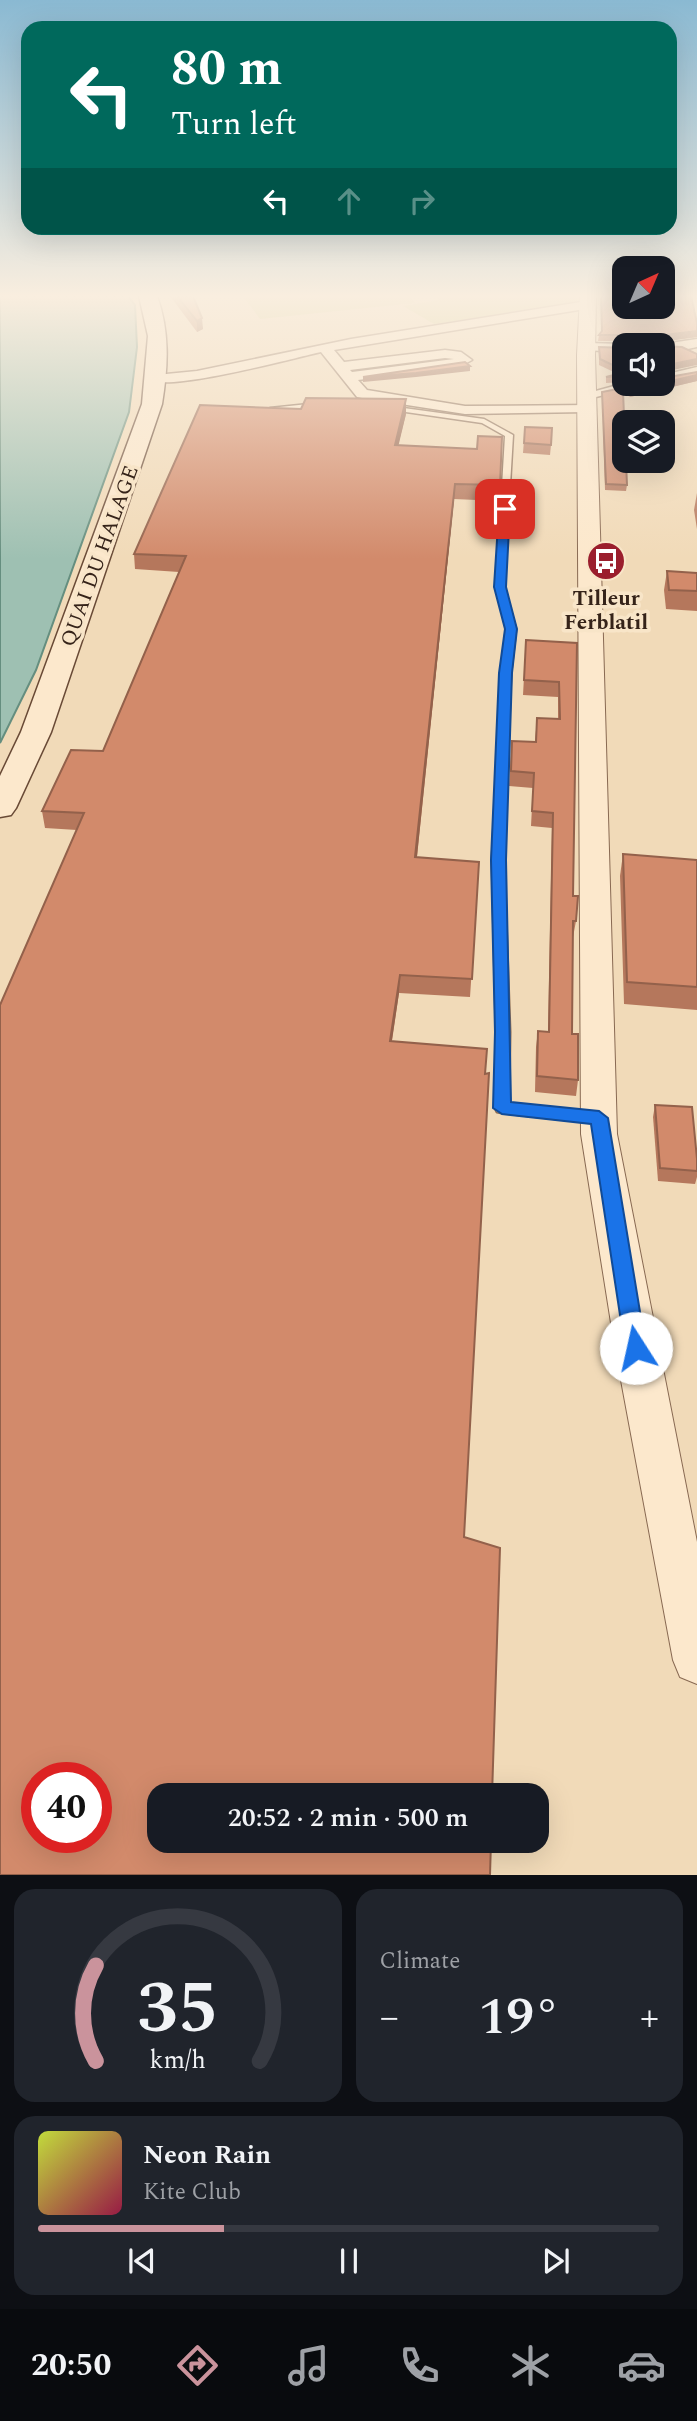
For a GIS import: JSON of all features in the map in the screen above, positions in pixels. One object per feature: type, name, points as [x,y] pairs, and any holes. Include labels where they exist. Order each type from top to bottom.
[{"type":"main road","name":"QUAI DU HALAGE","points":[[0,808],[36,732],[144,428],[155,384]]},
{"type":"street","points":[[354,384],[362,394],[465,410],[587,401],[612,393]]},
{"type":"street","points":[[587,384],[599,1118],[636,1348],[697,1660]]},
{"type":"lane","points":[[259,411],[333,404]]},
{"type":"lane","points":[[357,405],[484,421],[509,435],[500,587],[511,629],[506,673],[498,860],[503,1032],[502,1108],[599,1118]]},
{"type":"shaded area","points":[[0,384],[133,384],[129,412],[36,670],[0,743]]},
{"type":"building","points":[[612,390],[612,396],[623,396],[624,410],[612,410],[612,473],[626,473],[627,485],[606,484],[602,392]]},
{"type":"building","points":[[306,398],[406,399],[395,445],[477,449],[478,436],[502,437],[500,485],[455,484],[415,857],[479,862],[472,979],[400,975],[390,1041],[487,1049],[485,1074],[489,1073],[464,1537],[500,1548],[492,1783],[147,1783],[147,1853],[491,1853],[490,1875],[0,1875],[0,1005],[84,813],[42,811],[71,750],[103,751],[186,556],[134,554],[200,405],[301,409]]},
{"type":"building","points":[[525,427],[552,428],[551,445],[524,443]]},
{"type":"building","points":[[667,571],[697,573],[697,591],[669,590]]},
{"type":"building","points":[[526,640],[577,643],[573,896],[578,896],[576,921],[573,921],[572,1034],[578,1034],[578,1080],[537,1076],[538,1031],[549,1032],[553,813],[532,811],[534,773],[511,771],[512,741],[536,742],[537,718],[560,719],[559,682],[524,680]]},
{"type":"building","points":[[623,854],[697,860],[697,987],[627,982]]},
{"type":"building","points":[[655,1105],[692,1107],[697,1171],[660,1168]]},
{"type":"place","name":"Tilleur Ferblatil","points":[[606,561]]},
{"type":"route","points":[[505,509],[500,587],[511,629],[506,673],[498,860],[503,1032],[502,1108],[599,1118],[636,1348]]}]
